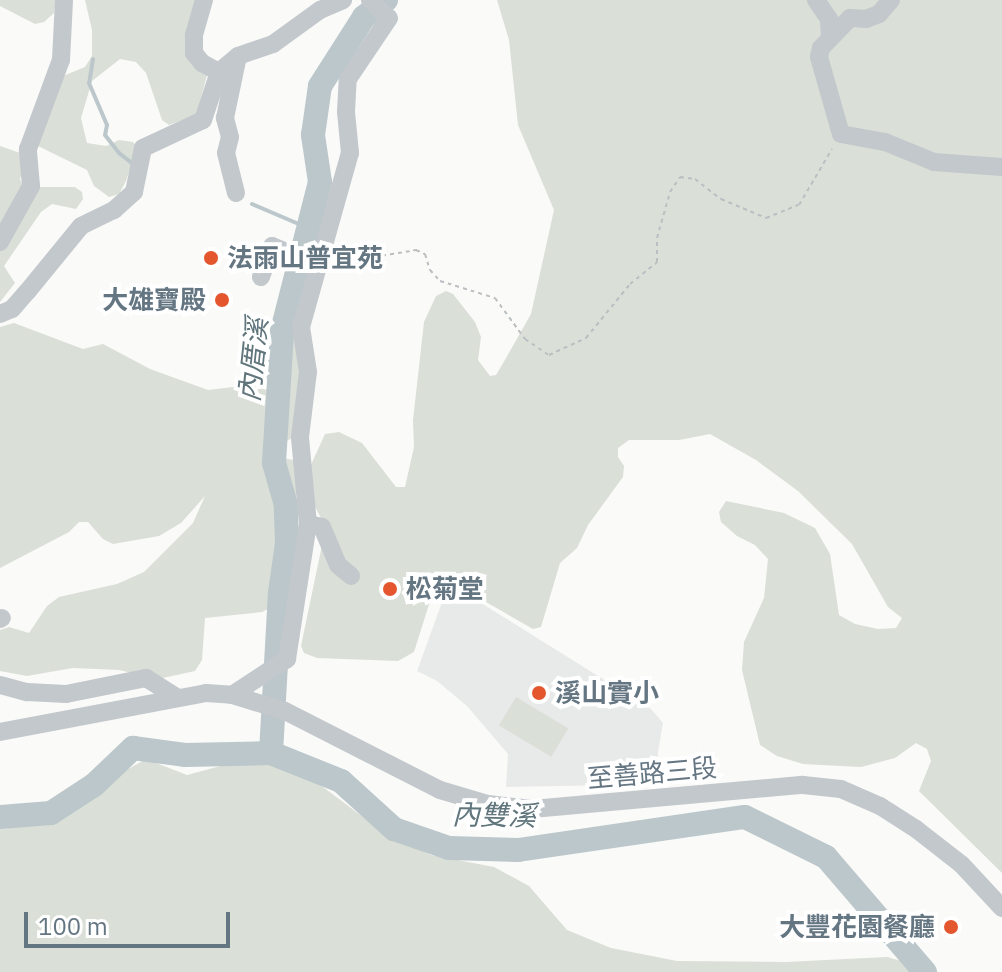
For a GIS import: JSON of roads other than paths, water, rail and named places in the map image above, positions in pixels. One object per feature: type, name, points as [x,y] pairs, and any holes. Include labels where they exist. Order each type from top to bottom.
[{"type":"street","points":[[0,242],[31,186],[28,149],[61,60],[64,0]]},
{"type":"street","points":[[204,0],[194,36],[194,53],[202,63],[219,72]]},
{"type":"street","points":[[0,314],[12,309],[81,226],[114,210],[134,192],[143,148],[196,126],[203,120],[219,72],[238,56],[273,44],[320,10],[343,0]]},
{"type":"street","points":[[0,732],[176,697],[206,693],[232,695],[287,659],[308,524],[300,437],[308,372],[301,327],[350,153],[346,112],[348,79],[389,18],[370,0]]},
{"type":"street","points":[[816,0],[829,19],[830,37]]},
{"type":"street","points":[[891,0],[879,14],[866,19],[851,9],[821,48],[819,57],[841,134],[885,142],[934,162],[1002,167]]},
{"type":"street","points":[[236,193],[226,153],[230,137],[225,118],[238,56]]},
{"type":"street","points":[[261,277],[272,246],[301,258],[321,259]]},
{"type":"street","points":[[308,524],[322,527],[338,565],[351,576]]},
{"type":"street","points":[[0,685],[27,692],[66,694],[146,678],[176,697]]},
{"type":"street","name":"至善路三段","points":[[232,695],[285,711],[440,790],[488,804],[532,809],[803,785],[841,789],[880,806],[916,829],[962,865],[1002,908]]},
{"type":"waterway","name":"內厝溪","points":[[271,753],[280,593],[287,543],[286,505],[274,463],[282,331],[320,182],[313,135],[320,86],[364,17],[386,0]]},
{"type":"waterway","points":[[93,59],[89,83],[107,125],[105,135],[119,153],[133,164]]},
{"type":"waterway","points":[[252,204],[308,228]]},
{"type":"waterway","name":"內雙溪","points":[[0,817],[51,813],[94,785],[133,748],[185,755],[271,753],[341,781],[394,829],[449,848],[518,850],[745,817],[826,857],[925,972]]},
{"type":"place","name":"法雨山普宜苑","points":[[211,258]]},
{"type":"place","name":"大雄寶殿","points":[[222,300]]},
{"type":"place","name":"松菊堂","points":[[390,589]]},
{"type":"place","name":"溪山實小","points":[[539,693]]},
{"type":"place","name":"大豐花園餐廳","points":[[951,927]]}]
